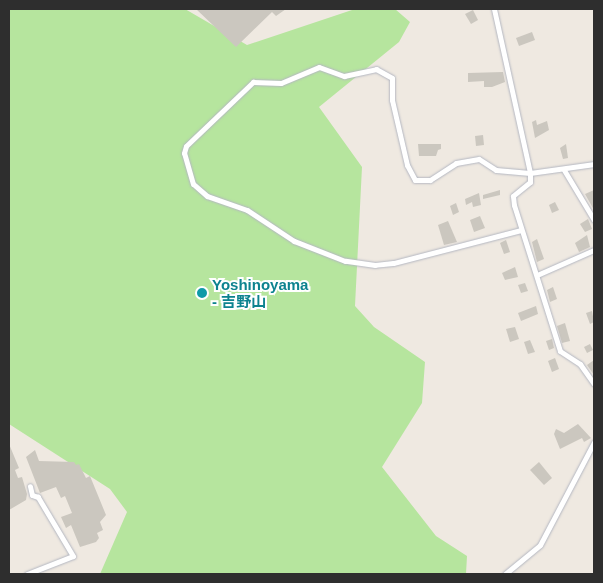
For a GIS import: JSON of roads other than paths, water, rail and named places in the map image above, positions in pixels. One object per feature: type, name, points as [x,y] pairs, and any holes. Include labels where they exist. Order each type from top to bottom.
[{"type":"street","points":[[494,9],[530,172],[530,182],[513,196],[522,230],[560,351],[580,364],[594,384]]},
{"type":"street","points":[[522,230],[393,262],[375,265],[345,261],[294,241],[247,210],[207,196],[193,184],[184,153],[186,146],[252,82],[263,80],[281,83],[319,67],[344,76],[376,69],[392,78],[392,100],[407,165],[415,180],[430,180],[456,163],[479,159],[496,170],[530,172],[564,170],[594,164]]},
{"type":"street","points":[[564,170],[594,220]]},
{"type":"street","points":[[537,275],[594,250]]},
{"type":"street","points":[[505,574],[540,545],[594,442]]},
{"type":"street","points":[[27,574],[73,556],[38,497],[32,496],[30,486]]},
{"type":"place","name":"Yoshinoyama - 吉野山","points":[[202,293]]}]
